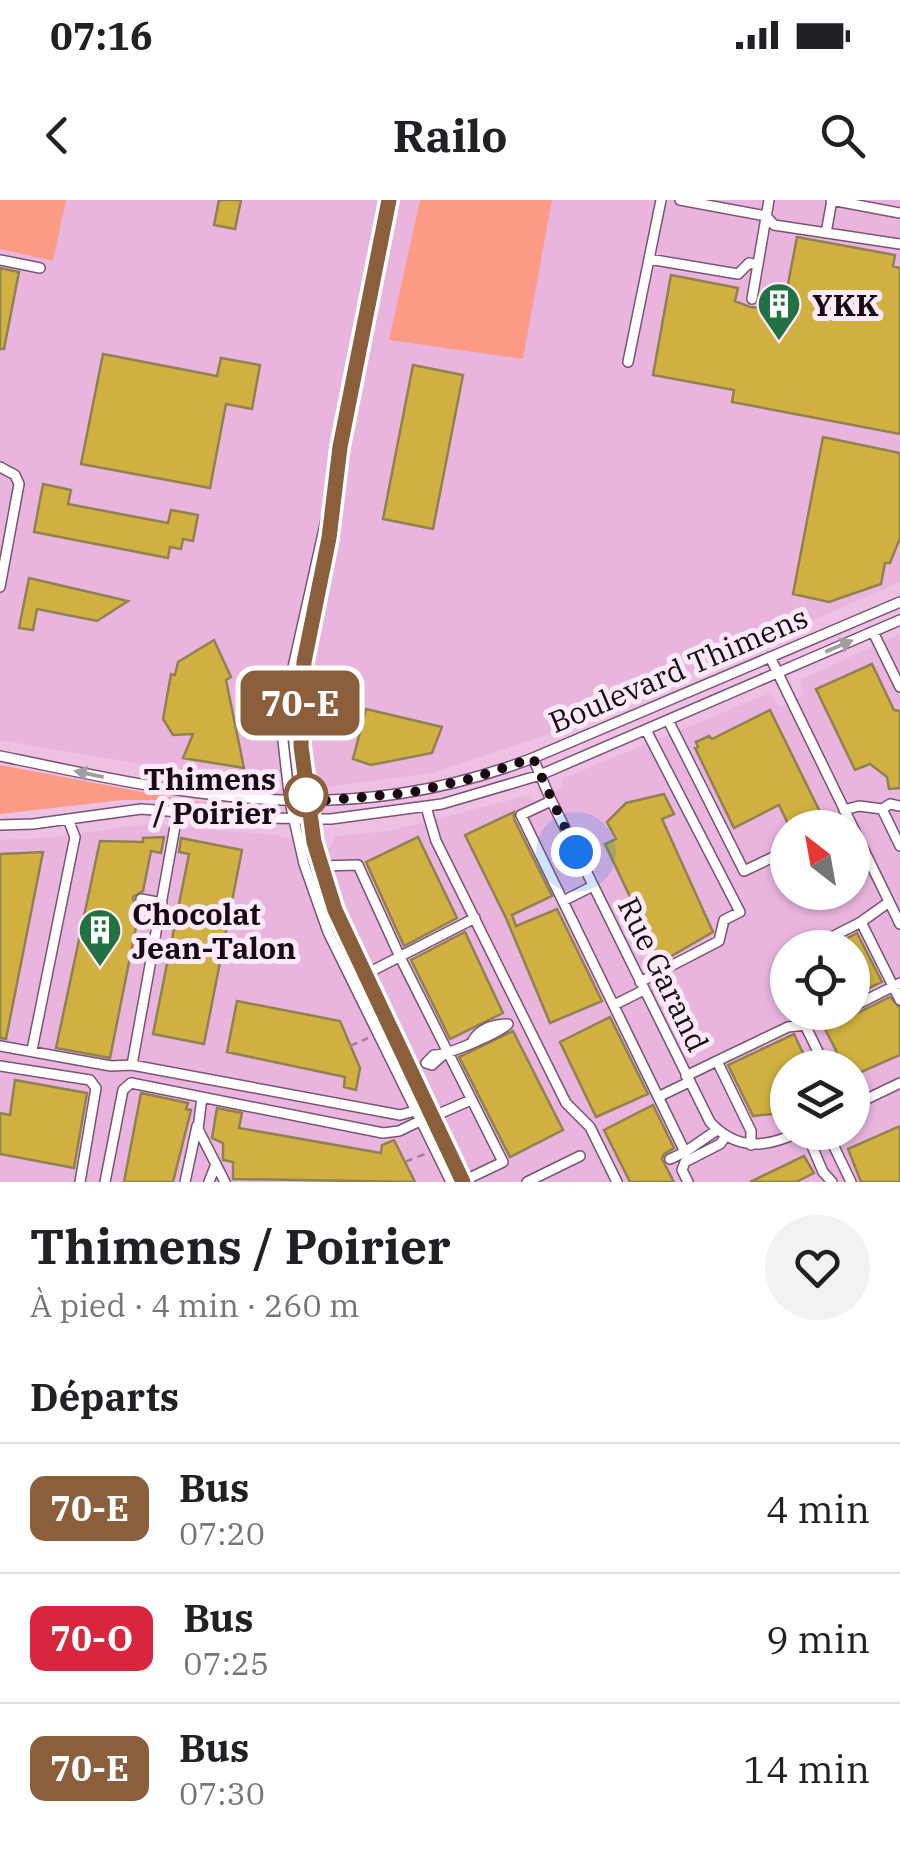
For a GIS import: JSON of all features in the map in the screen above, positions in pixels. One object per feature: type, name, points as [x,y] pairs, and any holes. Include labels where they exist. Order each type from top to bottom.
[{"type":"street","points":[[389,200],[282,732],[293,819],[328,932],[451,1182]]},
{"type":"street","points":[[628,362],[661,200]]},
{"type":"street","points":[[680,200],[766,216],[774,225],[900,244]]},
{"type":"street","points":[[752,299],[769,200]]},
{"type":"street","points":[[826,233],[831,200],[900,213]]},
{"type":"street","points":[[650,259],[738,274],[749,263],[758,265]]},
{"type":"street","points":[[0,260],[40,268]]},
{"type":"street","points":[[0,587],[19,484],[3,468]]},
{"type":"street","points":[[320,866],[358,865],[445,1054],[502,1162],[462,1182],[341,925],[320,866],[307,802],[301,690],[329,538],[331,503]]},
{"type":"street","name":"Boulevard Thimens","points":[[0,756],[186,793],[290,802],[409,793],[533,758],[900,602]]},
{"type":"street","name":"Boulevard Thimens","points":[[0,825],[128,810],[310,819],[426,808],[540,775],[900,620]]},
{"type":"street","points":[[873,632],[900,687]]},
{"type":"street","points":[[770,657],[844,810]]},
{"type":"street","points":[[668,720],[744,871],[770,859]]},
{"type":"street","points":[[614,1005],[719,941],[724,920],[740,912],[646,730]]},
{"type":"street","name":"Rue Garand","points":[[533,758],[706,1117],[722,1133]]},
{"type":"street","points":[[551,800],[521,815],[685,1152]]},
{"type":"street","points":[[884,814],[890,804],[900,806]]},
{"type":"street","points":[[853,810],[859,806],[900,818]]},
{"type":"street","points":[[426,808],[436,841],[566,1102],[590,1127],[617,1182]]},
{"type":"street","points":[[132,1065],[178,810]]},
{"type":"street","points":[[884,814],[900,846]]},
{"type":"street","points":[[32,1050],[74,837],[68,819]]},
{"type":"street","points":[[870,864],[900,924]]},
{"type":"street","points":[[563,901],[593,886]]},
{"type":"street","points":[[141,899],[162,903]]},
{"type":"street","points":[[845,930],[889,902]]},
{"type":"street","points":[[364,975],[474,918]]},
{"type":"street","points":[[860,922],[896,985],[900,1000]]},
{"type":"street","points":[[870,997],[896,985]]},
{"type":"street","points":[[411,1071],[434,1054],[445,1054],[472,1040],[481,1040],[524,1016]]},
{"type":"street","points":[[658,1096],[782,1030]]},
{"type":"street","points":[[0,1046],[111,1066],[132,1065],[417,1116]]},
{"type":"street","points":[[718,1062],[750,1131],[752,1145]]},
{"type":"street","points":[[0,1066],[90,1080],[96,1088],[80,1182]]},
{"type":"street","points":[[870,1097],[900,1083]]},
{"type":"street","points":[[105,1182],[125,1086],[131,1084],[383,1133],[399,1131],[417,1116]]},
{"type":"street","points":[[185,1182],[202,1097]]},
{"type":"street","points":[[434,1116],[471,1100]]},
{"type":"street","points":[[197,1124],[225,1182]]},
{"type":"street","points":[[670,1159],[722,1133],[752,1145],[770,1144]]},
{"type":"street","points":[[688,1182],[682,1170],[685,1162],[720,1144],[722,1133]]},
{"type":"street","points":[[811,1150],[832,1182]]},
{"type":"street","points":[[835,1150],[851,1182]]},
{"type":"street","points":[[526,1182],[580,1156]]},
{"type":"street","points":[[209,1182],[216,1164]]},
{"type":"path","points":[[350,1046],[368,1038]]},
{"type":"path","points":[[405,1162],[425,1154]]},
{"type":"shaded area","points":[[0,200],[900,200],[900,582],[555,732],[432,773],[325,787],[317,771],[271,774],[264,785],[0,740]]},
{"type":"shaded area","points":[[0,200],[66,200],[53,261],[0,249]]},
{"type":"shaded area","points":[[420,200],[552,200],[523,359],[389,340]]},
{"type":"shaded area","points":[[900,634],[900,1182],[0,1182],[0,840],[56,837],[145,824],[275,835],[330,848],[335,836],[389,831],[529,795],[535,802],[561,788],[564,778],[770,693],[780,707],[803,696],[800,680]]},
{"type":"shaded area","points":[[0,765],[190,801],[275,811],[165,800],[123,800],[0,814]]},
{"type":"building","points":[[219,200],[241,200],[235,229],[214,225]]},
{"type":"building","name":"YKK","points":[[797,237],[895,255],[893,266],[900,268],[900,434],[732,402],[734,390],[653,375],[671,275],[738,288],[735,301],[750,307],[783,310]]},
{"type":"building","points":[[0,268],[19,272],[4,349],[0,349]]},
{"type":"building","points":[[103,354],[217,376],[221,358],[260,365],[252,409],[226,404],[210,488],[81,464]]},
{"type":"building","points":[[413,365],[463,375],[433,529],[383,519]]},
{"type":"building","points":[[823,437],[900,453],[900,538],[890,563],[885,563],[881,584],[829,602],[793,594]]},
{"type":"building","points":[[43,484],[71,490],[68,504],[168,523],[171,510],[198,515],[193,541],[183,539],[181,549],[170,547],[168,558],[34,532]]},
{"type":"building","points":[[29,578],[128,601],[97,621],[37,609],[33,630],[19,628]]},
{"type":"building","points":[[214,640],[231,677],[226,680],[244,768],[183,758],[193,734],[173,735],[163,719],[171,674],[175,675],[178,662]]},
{"type":"building","points":[[872,664],[894,710],[900,711],[900,788],[889,789],[887,777],[870,764],[855,770],[816,689]]},
{"type":"building","points":[[366,709],[442,727],[432,753],[371,765],[353,759]]},
{"type":"building","points":[[770,710],[819,810],[781,810],[779,805],[734,828],[695,748],[696,742],[709,736],[712,739]]},
{"type":"building","points":[[664,794],[674,814],[662,819],[713,932],[661,962],[605,844],[616,839],[607,822],[626,803]]},
{"type":"building","points":[[514,812],[552,896],[512,915],[516,926],[557,909],[602,1001],[550,1023],[506,918],[465,835]]},
{"type":"building","name":"Chocolat Jean-Talon","points":[[164,837],[161,853],[151,851],[143,891],[133,897],[140,907],[110,1058],[56,1048],[100,841],[143,842],[143,838]]},
{"type":"building","points":[[418,837],[457,918],[404,946],[366,862]]},
{"type":"building","points":[[181,838],[242,850],[204,1044],[153,1034],[189,854],[179,852]]},
{"type":"building","points":[[43,852],[6,1039],[0,1038],[0,854]]},
{"type":"building","points":[[465,932],[503,1013],[450,1039],[411,960]]},
{"type":"building","points":[[870,958],[882,982],[870,988]]},
{"type":"building","points":[[890,997],[900,1008],[900,1055],[870,1068],[870,1050],[836,1050],[826,1030],[870,1030],[870,1007]]},
{"type":"building","points":[[237,1001],[340,1021],[360,1068],[356,1090],[344,1087],[345,1077],[227,1052]]},
{"type":"building","points":[[610,1017],[648,1094],[596,1117],[560,1042]]},
{"type":"building","points":[[513,1031],[563,1130],[510,1157],[459,1057]]},
{"type":"building","points":[[794,1034],[802,1050],[770,1050],[770,1114],[753,1116],[728,1065]]},
{"type":"building","points":[[15,1080],[87,1093],[74,1168],[0,1154],[0,1113],[10,1115]]},
{"type":"building","points":[[141,1093],[188,1103],[186,1109],[191,1110],[173,1182],[124,1182]]},
{"type":"building","points":[[653,1105],[674,1148],[662,1159],[674,1182],[630,1182],[604,1130]]},
{"type":"building","points":[[217,1108],[242,1113],[239,1128],[381,1153],[382,1145],[394,1140],[415,1182],[233,1179],[233,1162],[223,1160],[223,1143],[212,1138]]},
{"type":"building","points":[[900,1126],[900,1182],[861,1182],[848,1150],[870,1150],[870,1139]]},
{"type":"building","points":[[804,1156],[814,1173],[796,1182],[750,1182]]},
{"type":"bus line","name":"70-E","points":[[389,200],[340,447],[329,538],[304,662],[301,746],[314,842],[335,910],[463,1182]]},
{"type":"place","name":"YKK","points":[[779,342]]},
{"type":"place","name":"Thimens / Poirier","points":[[306,795]]},
{"type":"place","name":"Chocolat Jean-Talon","points":[[100,968]]},
{"type":"route","points":[[306,795],[306,790],[307,802],[323,802],[395,795],[457,782],[533,758],[576,852]]}]
